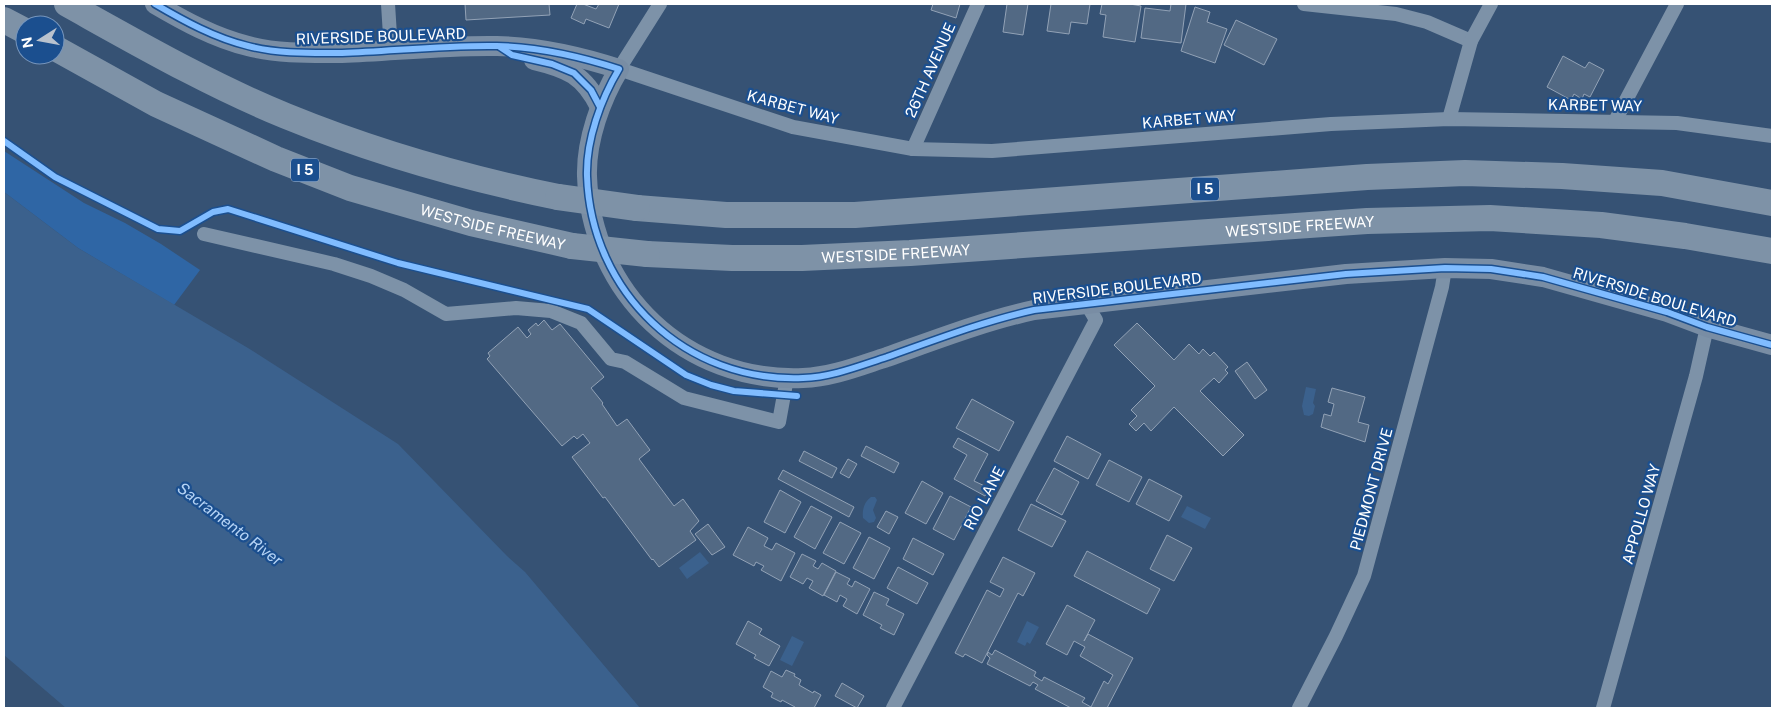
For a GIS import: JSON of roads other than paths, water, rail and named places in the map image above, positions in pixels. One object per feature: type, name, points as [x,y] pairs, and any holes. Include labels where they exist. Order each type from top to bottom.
[{"type":"highway","name":"I 5","points":[[67,4],[188,71],[286,116],[387,154],[491,183],[558,197],[636,208],[726,215],[855,215],[1367,177],[1465,173],[1562,176],[1662,183],[1772,203]]},
{"type":"highway","points":[[4,20],[15,26]]},
{"type":"highway","name":"WESTSIDE FREEWAY","points":[[65,54],[156,104],[276,159],[341,184],[472,223],[572,246],[647,254],[758,258],[900,254],[1367,221],[1490,218],[1601,224],[1772,251]]},
{"type":"street","name":"RIVERSIDE BOULEVARD","points":[[155,4],[202,29],[233,42],[250,46],[301,53],[498,46],[574,55],[619,69],[600,107],[588,159],[587,177],[592,212],[599,240],[614,276],[625,293],[658,328],[689,351],[708,360],[738,370],[787,378],[815,377],[838,372],[1014,314],[1034,310],[1346,274],[1445,268],[1491,268],[1543,277],[1667,312],[1706,327],[1772,345]]},
{"type":"street","points":[[388,4],[391,51]]},
{"type":"street","points":[[619,69],[660,4]]},
{"type":"street","name":"26TH AVENUE","points":[[913,150],[978,4]]},
{"type":"street","points":[[1304,4],[1396,14],[1427,22],[1471,41]]},
{"type":"street","points":[[1449,119],[1471,41],[1490,4]]},
{"type":"street","points":[[1616,121],[1677,4]]},
{"type":"street","name":"RIVERSIDE BOULEVARD","points":[[498,46],[512,55],[552,64],[574,74],[591,90],[600,107]]},
{"type":"street","name":"KARBET WAY","points":[[619,69],[793,127],[913,150],[992,151],[1331,124],[1449,119],[1677,123],[1772,136]]},
{"type":"street","points":[[204,234],[334,264],[362,273],[404,290],[446,314],[516,308],[551,311],[581,323],[611,359],[625,362],[684,398],[779,422],[787,378]]},
{"type":"street","name":"PIEDMONT DRIVE","points":[[1299,708],[1364,576],[1442,287],[1445,268]]},
{"type":"street","name":"RIO LANE","points":[[893,708],[1096,320],[1086,303]]},
{"type":"street","name":"APPOLLO WAY","points":[[1603,708],[1696,376],[1706,327]]},
{"type":"water","name":"Sacramento River","points":[[4,192],[78,248],[248,348],[398,444],[507,556],[525,572],[640,708],[66,708],[4,655]]},
{"type":"water","points":[[1306,387],[1316,389],[1313,414],[1309,416],[1304,415],[1302,406]]},
{"type":"water","points":[[871,497],[875,497],[877,500],[873,510],[876,518],[874,522],[869,523],[863,518],[863,512],[865,504]]},
{"type":"water","points":[[1187,506],[1211,518],[1205,529],[1181,517]]},
{"type":"water","points":[[700,552],[709,563],[687,579],[679,568]]},
{"type":"water","points":[[1027,621],[1039,627],[1030,644],[1027,642],[1025,646],[1017,642]]},
{"type":"water","points":[[792,636],[804,642],[792,666],[780,660]]}]
